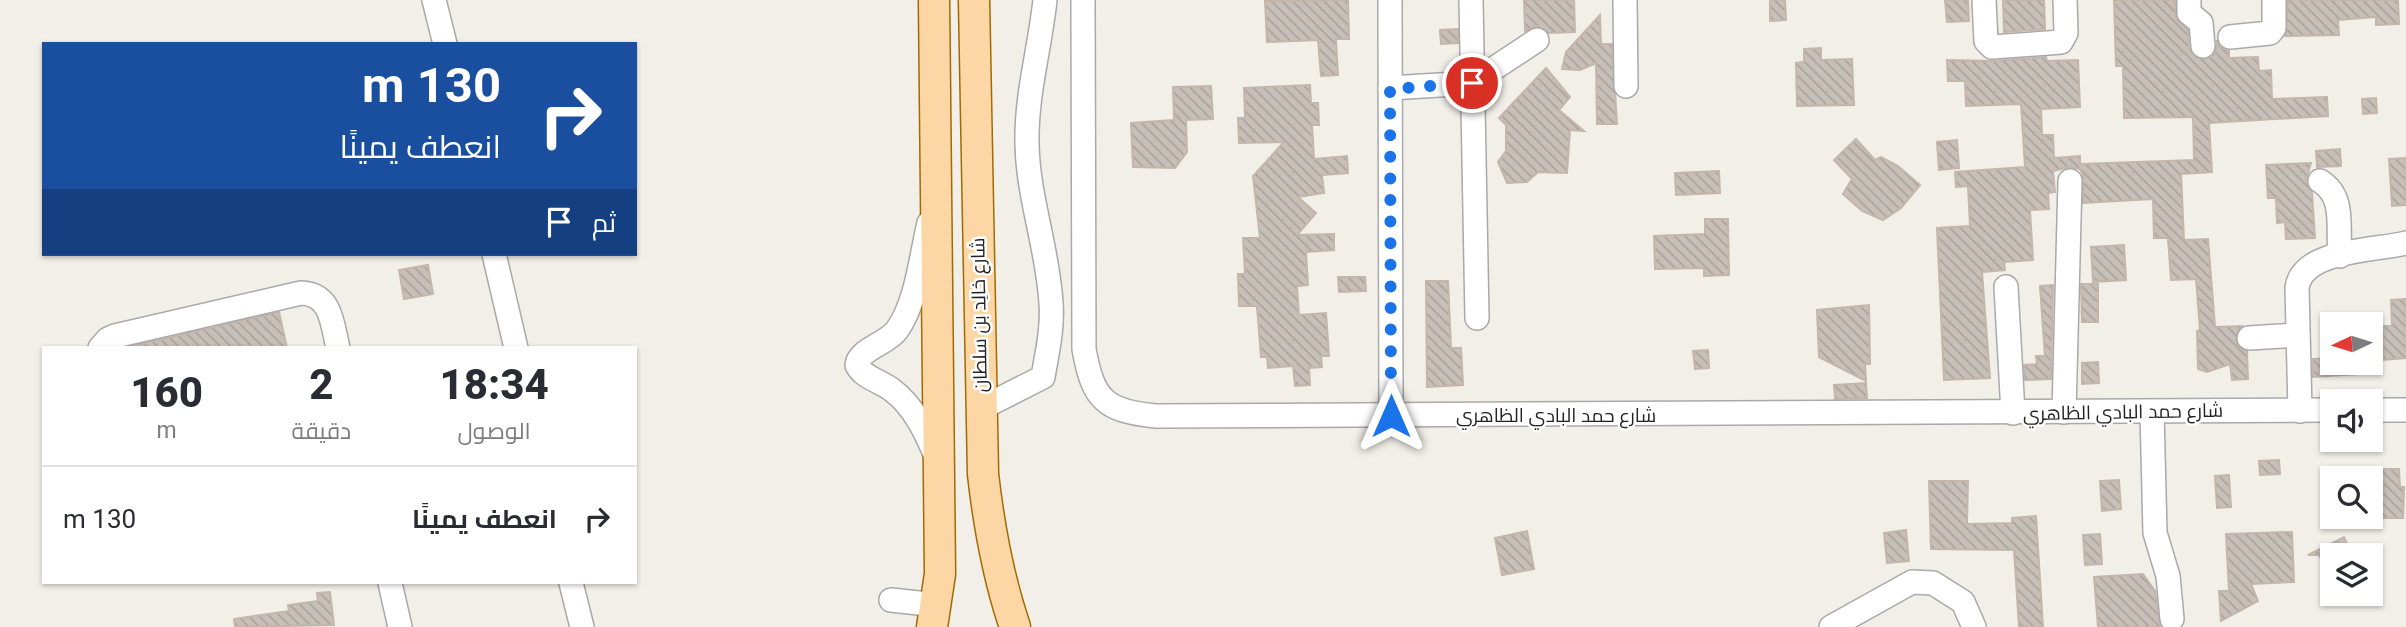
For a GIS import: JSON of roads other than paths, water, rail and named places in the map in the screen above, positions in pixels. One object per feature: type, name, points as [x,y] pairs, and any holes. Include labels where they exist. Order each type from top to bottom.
[{"type":"main road","points":[[934,0],[940,574],[934,616]]},
{"type":"main road","name":"شارع خالِد بن سلطان","points":[[974,0],[980,409],[989,529],[1002,590],[1015,627]]},
{"type":"street","points":[[434,0],[444,42]]},
{"type":"street","points":[[980,409],[1043,377],[1051,330],[1051,301],[1035,219],[1027,143],[1029,88],[1045,0]]},
{"type":"street","name":"شارع حمد البادي الظاهري","points":[[1083,0],[1084,349],[1089,378],[1099,396],[1112,408],[1156,416],[2320,410]]},
{"type":"street","points":[[1390,0],[1391,416]]},
{"type":"street","points":[[1471,0],[1477,318]]},
{"type":"street","points":[[1625,0],[1626,86]]},
{"type":"street","points":[[1984,0],[1986,41],[1992,47],[2061,42],[2066,33],[2065,0]]},
{"type":"street","points":[[2189,0],[2189,13],[2201,23],[2203,46]]},
{"type":"street","points":[[2230,37],[2270,33],[2274,29],[2274,0]]},
{"type":"street","points":[[1390,89],[1472,83],[1537,40]]},
{"type":"street","points":[[2064,412],[2070,181]]},
{"type":"street","points":[[2320,181],[2330,187],[2337,198],[2340,256]]},
{"type":"street","points":[[936,197],[901,324],[888,339],[859,356],[857,365],[862,373],[887,386],[905,402],[925,431],[939,464]]},
{"type":"street","points":[[2300,411],[2297,288],[2301,274],[2316,262],[2406,243]]},
{"type":"street","points":[[494,256],[516,346]]},
{"type":"street","points":[[2006,287],[2013,413]]},
{"type":"street","points":[[102,346],[115,336],[301,293],[319,297],[326,304],[337,346]]},
{"type":"street","points":[[2249,338],[2298,335]]},
{"type":"street","points":[[2383,410],[2406,410]]},
{"type":"street","points":[[2152,412],[2155,533],[2168,576],[2172,619]]},
{"type":"street","points":[[1831,627],[1912,582],[1933,583],[1963,602],[1974,627]]},
{"type":"street","points":[[390,584],[400,627]]},
{"type":"street","points":[[571,584],[582,627]]},
{"type":"street","points":[[891,600],[934,616]]}]
